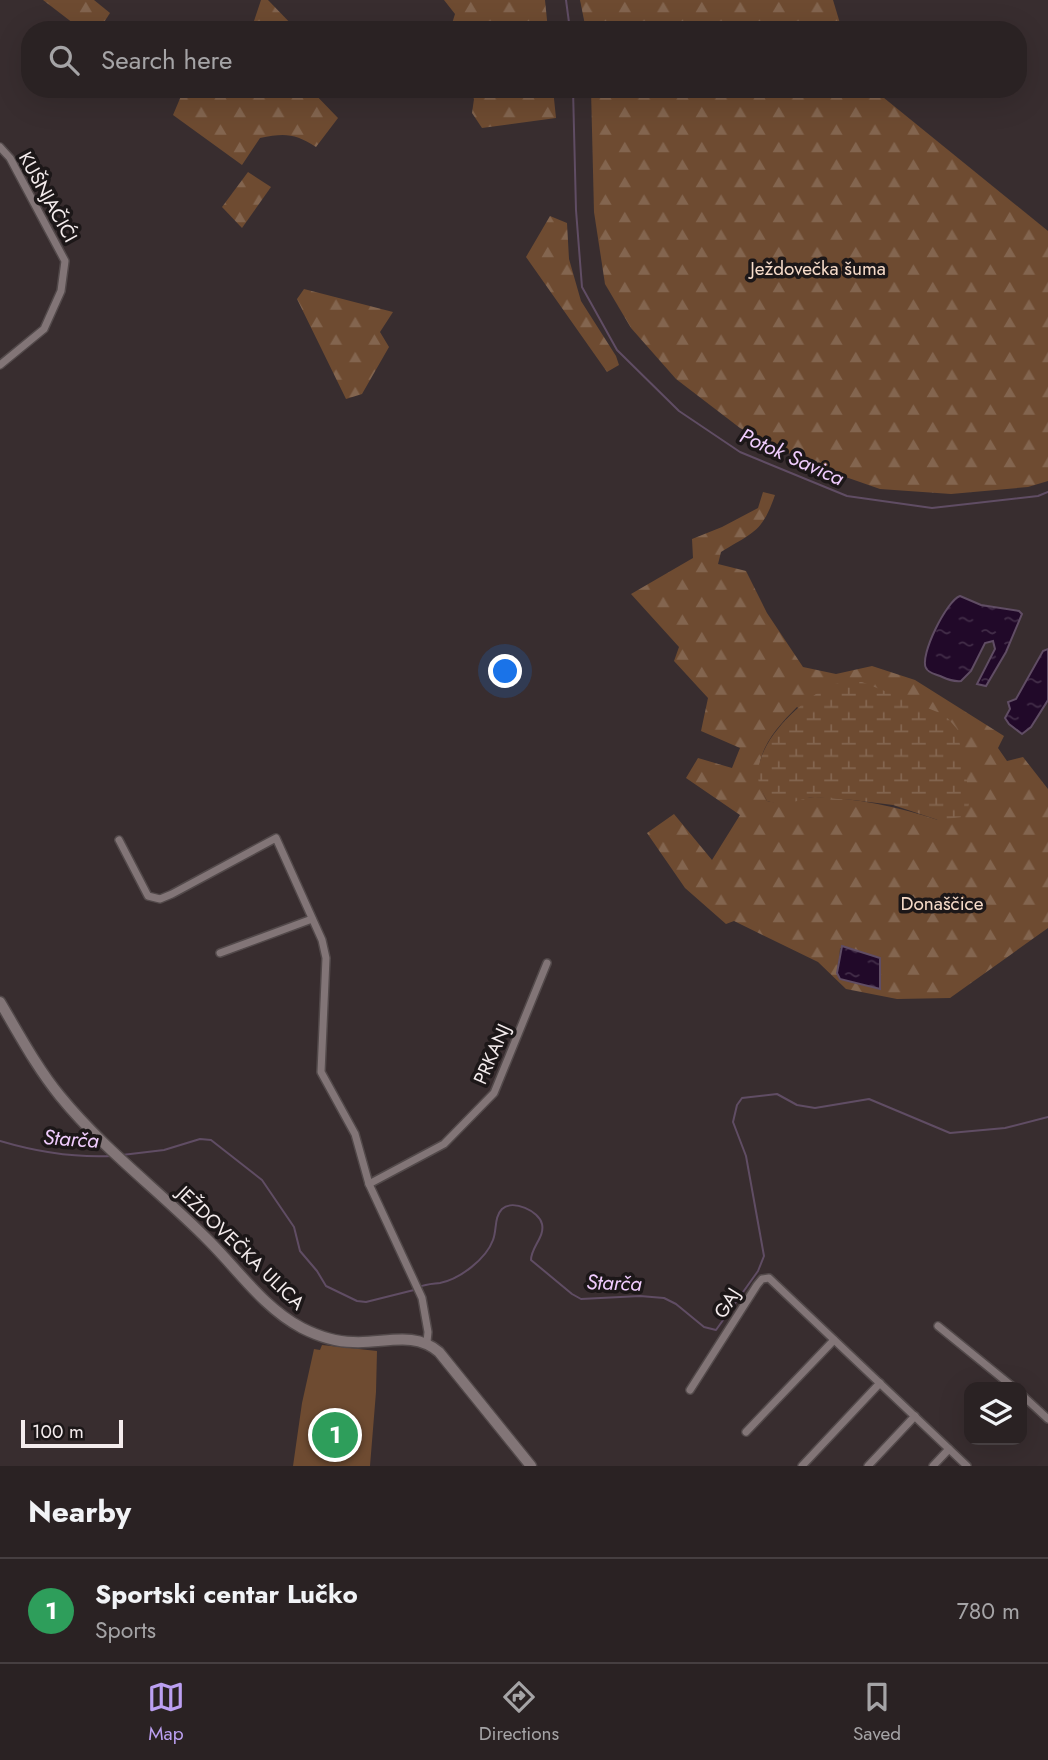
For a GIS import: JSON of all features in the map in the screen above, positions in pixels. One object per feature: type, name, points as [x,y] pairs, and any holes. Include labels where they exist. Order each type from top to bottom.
[{"type":"main road","name":"JEŽDOVEČKA ULICA","points":[[0,1002],[52,1086],[77,1115],[208,1240],[254,1289],[292,1322],[336,1341],[412,1339],[427,1342]]},
{"type":"main road","points":[[427,1342],[439,1352],[531,1466]]},
{"type":"street","name":"KUŠNJAČIĆI","points":[[0,147],[10,159],[65,261],[61,291],[44,329],[0,365]]},
{"type":"street","points":[[118,840],[148,897],[156,899],[172,894],[276,838],[322,940],[326,958],[321,1072],[355,1135],[369,1184],[420,1295],[427,1322],[427,1342]]},
{"type":"street","points":[[220,953],[312,919]]},
{"type":"street","name":"PRKANJ","points":[[369,1184],[444,1144],[494,1093],[547,963]]},
{"type":"street","name":"GAJ","points":[[690,1390],[757,1285],[766,1278],[773,1280],[967,1466]]},
{"type":"street","points":[[938,1326],[1007,1382]]},
{"type":"street","points":[[746,1432],[834,1340]]},
{"type":"street","points":[[802,1466],[880,1383]]},
{"type":"street","points":[[1027,1400],[1048,1419]]},
{"type":"street","points":[[868,1466],[915,1416]]},
{"type":"street","points":[[933,1466],[949,1449]]},
{"type":"green space","points":[[43,0],[94,0],[110,13],[105,21],[70,21]]},
{"type":"green space","points":[[261,0],[268,0],[288,21],[254,21]]},
{"type":"green space","points":[[444,0],[545,0],[547,21],[453,21],[455,14]]},
{"type":"green space","points":[[580,0],[833,0],[839,21],[584,21]]},
{"type":"green space","points":[[180,98],[319,98],[338,118],[316,147],[289,135],[260,138],[242,165],[173,115]]},
{"type":"green space","points":[[554,98],[556,118],[482,128],[472,113],[474,99]]},
{"type":"green space","name":"Ježdovečka šuma","points":[[591,98],[884,98],[1048,231],[1048,481],[1028,487],[951,494],[880,489],[814,466],[740,428],[676,379],[631,328],[605,284],[594,212]]},
{"type":"green space","points":[[248,172],[271,187],[242,228],[222,207]]},
{"type":"green space","points":[[550,216],[567,223],[569,259],[581,301],[616,356],[619,365],[607,372],[526,257]]},
{"type":"green space","points":[[304,289],[393,312],[380,332],[389,347],[362,394],[346,399],[297,299]]},
{"type":"green space","name":"Donaščice","points":[[763,492],[775,495],[761,524],[749,535],[721,552],[718,564],[746,571],[767,613],[803,667],[836,674],[872,666],[915,680],[1004,736],[998,748],[1007,761],[1023,757],[1048,789],[1048,928],[950,998],[897,999],[846,989],[818,962],[734,921],[726,924],[685,888],[647,833],[674,814],[712,860],[740,815],[686,778],[698,758],[732,768],[740,748],[701,731],[708,698],[674,661],[679,647],[631,594],[693,558],[692,539],[758,508]],"holes":[[[797,707],[938,820],[893,807],[847,799],[809,797],[781,802],[767,801],[761,787],[760,762],[770,739]],[[840,948],[881,961],[881,989],[838,977]]]},
{"type":"green space","points":[[862,682],[945,715],[957,729],[970,798],[968,809],[962,817],[938,820],[893,805],[853,800],[811,797],[790,803],[767,801],[759,783],[760,763],[765,749],[783,723],[806,701],[830,686]]},
{"type":"green space","points":[[322,1345],[377,1351],[370,1466],[293,1466],[302,1403],[314,1349],[320,1350]]},
{"type":"water","points":[[960,596],[981,605],[1019,611],[1022,614],[1006,652],[986,686],[977,684],[995,649],[993,641],[985,643],[971,671],[961,681],[948,679],[926,668],[930,641],[948,607]]},
{"type":"water","points":[[1048,649],[1048,700],[1031,727],[1022,734],[1005,718],[1010,709],[1008,702],[1016,699],[1043,651]]},
{"type":"water","points":[[842,946],[880,958],[880,989],[840,979],[837,973]]},
{"type":"waterway","name":"Potok Savica","points":[[566,0],[569,21]]},
{"type":"waterway","name":"Potok Savica","points":[[573,98],[576,210],[582,287],[617,350],[679,411],[740,452],[847,496],[932,508],[1038,496],[1048,492]]},
{"type":"waterway","name":"Starča","points":[[419,1287],[448,1281],[471,1267],[490,1247],[499,1212],[507,1206],[519,1206],[531,1211],[542,1224],[542,1233],[531,1260],[572,1294],[581,1299],[640,1296],[664,1298],[676,1304],[704,1327],[716,1330],[758,1271],[764,1256],[746,1156],[733,1122],[737,1105],[742,1098],[777,1094],[797,1105],[815,1108],[869,1099],[950,1133],[1005,1128],[1048,1117]]},
{"type":"waterway","name":"Starča","points":[[122,1155],[164,1150],[200,1139],[211,1140],[262,1180],[294,1227],[300,1251],[326,1286],[357,1301],[366,1302],[414,1290]]},
{"type":"waterway","name":"Starča","points":[[0,1141],[56,1153],[113,1156]]},
{"type":"place","name":"Sportski centar Lučko","points":[[335,1435]]}]
